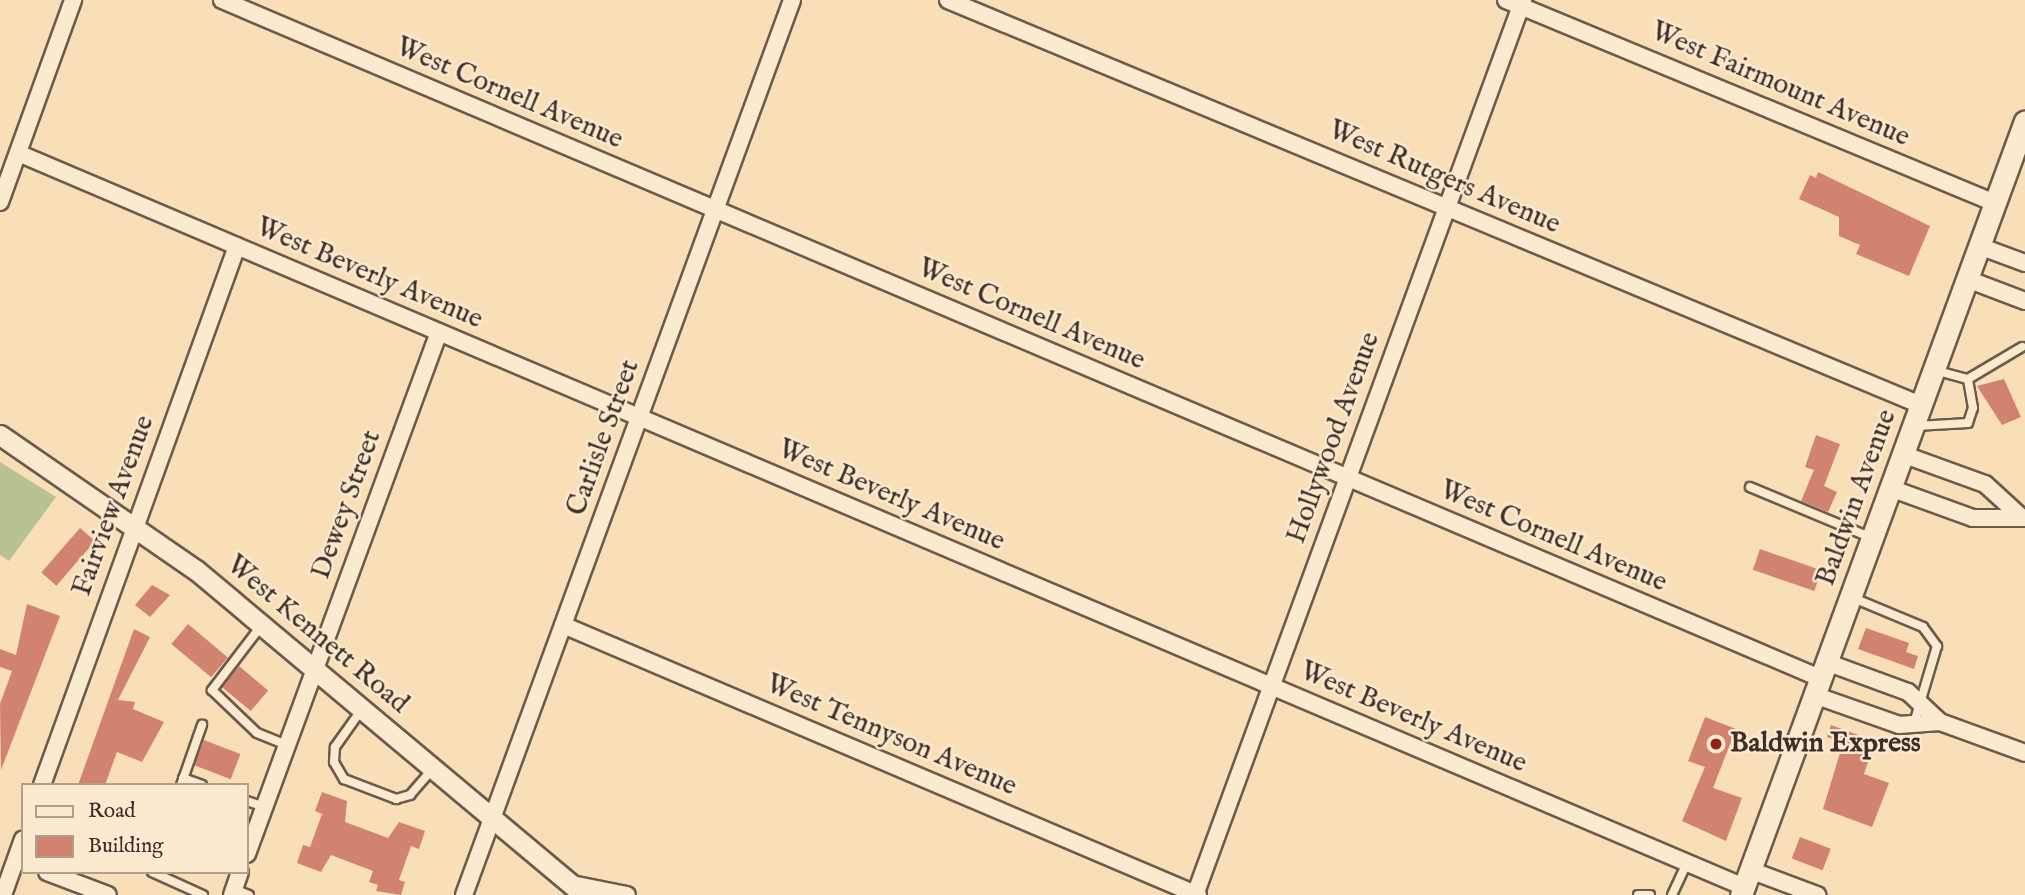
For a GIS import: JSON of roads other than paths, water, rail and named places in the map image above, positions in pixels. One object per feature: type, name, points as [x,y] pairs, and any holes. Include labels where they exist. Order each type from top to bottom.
[{"type":"main road","name":"Baldwin Avenue","points":[[1745,884],[1995,203],[2021,144],[2025,121]]},
{"type":"street","points":[[0,202],[73,0]]},
{"type":"street","name":"West Cornell Avenue","points":[[222,0],[1820,679]]},
{"type":"street","name":"Carlisle Street","points":[[464,895],[792,0]]},
{"type":"street","name":"West Rutgers Avenue","points":[[948,0],[1921,405]]},
{"type":"street","name":"Hollywood Avenue","points":[[1196,895],[1446,208],[1516,2]]},
{"type":"street","name":"West Fairmount Avenue","points":[[1516,2],[1995,203]]},
{"type":"street","name":"West Beverly Avenue","points":[[18,153],[1687,863],[1745,884],[1817,895]]},
{"type":"street","name":"Fairview Avenue","points":[[43,783],[134,524],[237,246]]},
{"type":"street","points":[[1979,246],[2025,263]]},
{"type":"street","points":[[1967,279],[2025,301]]},
{"type":"street","name":"Dewey Street","points":[[248,851],[439,332]]},
{"type":"street","name":"West Kennett Road","points":[[0,435],[134,524],[262,625],[578,890]]},
{"type":"street","points":[[1902,454],[1985,484],[2022,517]]},
{"type":"street","points":[[1890,488],[1973,518],[2022,517]]},
{"type":"street","name":"West Tennyson Avenue","points":[[563,625],[1196,895]]},
{"type":"street","points":[[1820,679],[1908,692],[1940,722],[2025,753]]},
{"type":"street","points":[[1820,679],[1895,724],[1940,722]]},
{"type":"street","points":[[3,895],[13,859],[21,843]]},
{"type":"street","points":[[52,874],[108,895]]},
{"type":"street","points":[[238,893],[240,874]]},
{"type":"street","points":[[578,890],[627,895]]},
{"type":"lane","points":[[1934,370],[1968,379],[2022,347]]},
{"type":"lane","points":[[1913,426],[1968,424],[1973,408],[1968,379]]},
{"type":"lane","points":[[1750,487],[1872,538]]},
{"type":"lane","points":[[1850,596],[1923,627],[1937,646],[1914,723]]},
{"type":"lane","points":[[262,625],[212,690],[257,733],[287,745]]},
{"type":"lane","points":[[362,709],[335,747],[334,762],[344,779],[396,799],[410,795],[433,768]]},
{"type":"lane","points":[[182,781],[202,725]]},
{"type":"lane","points":[[248,801],[264,807]]},
{"type":"lane","points":[[1672,895],[1687,863]]},
{"type":"lane","points":[[156,874],[203,895]]},
{"type":"lane","points":[[1638,895],[1650,895]]},
{"type":"place","name":"Baldwin Express","points":[[1716,744]]}]
